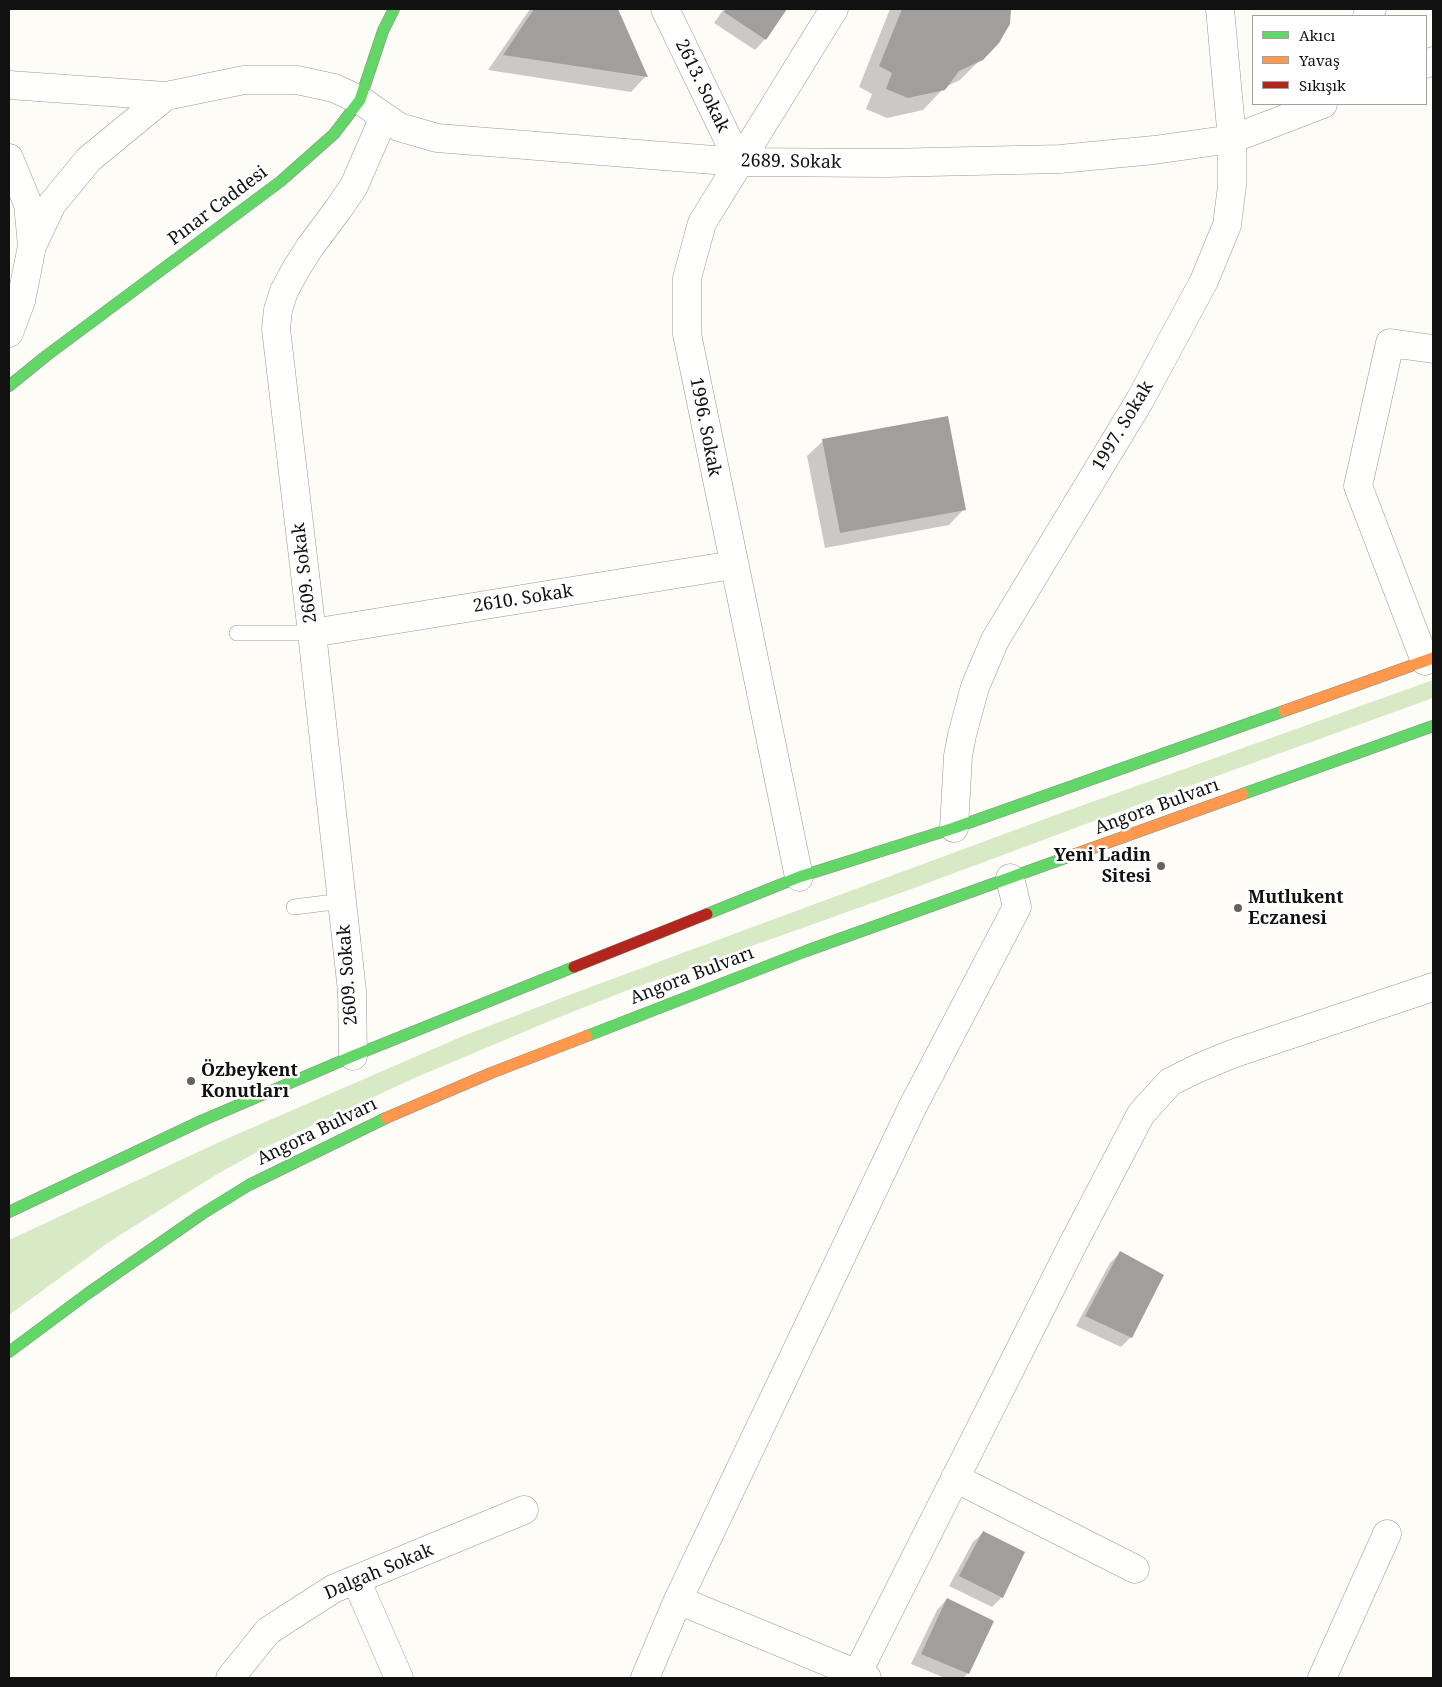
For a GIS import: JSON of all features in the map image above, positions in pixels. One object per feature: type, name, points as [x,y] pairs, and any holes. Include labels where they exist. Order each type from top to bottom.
[{"type":"main road","name":"Pınar Caddesi","points":[[9,386],[46,356],[281,181],[334,134],[360,100],[383,32],[394,9]]},
{"type":"main road","points":[[9,1212],[201,1122],[353,1056],[799,877],[954,828],[1429,660]]},
{"type":"main road","name":"Angora Bulvarı","points":[[9,1352],[87,1294],[202,1214],[249,1185],[368,1125],[491,1073],[741,976],[1433,726]]},
{"type":"street","name":"2613. Sokak","points":[[665,9],[739,162]]},
{"type":"street","name":"1996. Sokak","points":[[799,877],[733,565],[687,334],[688,278],[702,223],[834,9]]},
{"type":"street","name":"1997. Sokak","points":[[954,828],[960,742],[975,687],[995,640],[1140,400],[1204,281],[1227,225],[1232,186],[1232,139],[1220,9]]},
{"type":"street","name":"2689. Sokak","points":[[166,96],[244,80],[296,80],[334,88],[360,100],[399,126],[436,138],[739,162],[886,163],[1060,159],[1154,150],[1232,139],[1319,105]]},
{"type":"street","points":[[9,85],[166,96]]},
{"type":"street","points":[[9,333],[21,301],[32,246],[52,204],[89,159],[166,96]]},
{"type":"street","name":"2609. Sokak","points":[[353,1056],[352,990],[276,329],[278,310],[284,291],[296,269],[354,186],[384,117]]},
{"type":"street","points":[[9,158],[28,204],[32,246]]},
{"type":"street","points":[[1429,660],[1358,486],[1390,343],[1433,349]]},
{"type":"street","name":"2610. Sokak","points":[[312,633],[733,565]]},
{"type":"street","points":[[644,1678],[678,1600],[913,1106],[1017,907],[1010,878]]},
{"type":"street","points":[[678,1600],[862,1676],[955,1478],[1141,1114],[1170,1082],[1232,1054],[1433,987]]},
{"type":"street","points":[[955,1478],[1135,1569]]},
{"type":"street","name":"Dalgah Sokak","points":[[230,1678],[268,1631],[332,1589],[524,1510]]},
{"type":"street","points":[[1322,1678],[1387,1534]]},
{"type":"street","points":[[356,1580],[399,1678]]},
{"type":"lane","points":[[237,633],[312,633]]},
{"type":"lane","points":[[294,907],[342,901]]},
{"type":"green space","points":[[1433,680],[1433,698],[906,891],[623,992],[410,1080],[266,1147],[214,1176],[109,1242],[9,1315],[9,1240],[226,1139],[463,1036],[577,992],[1061,813]]},
{"type":"building","points":[[534,9],[618,9],[648,77],[503,55]]},
{"type":"building","points":[[726,9],[787,9],[766,40],[724,12]]},
{"type":"building","points":[[902,9],[1011,9],[1010,24],[999,43],[983,60],[959,71],[945,90],[908,98],[886,89],[892,73],[879,66]]},
{"type":"building","points":[[948,416],[966,510],[840,533],[822,439]]},
{"type":"building","points":[[1120,1251],[1164,1275],[1132,1338],[1085,1316]]},
{"type":"building","points":[[983,1531],[1025,1552],[1003,1598],[959,1576]]},
{"type":"building","points":[[947,1598],[994,1621],[969,1674],[921,1654]]},
{"type":"traffic: fast","points":[[9,386],[46,356],[281,181],[334,134],[360,100],[383,31],[394,9]]},
{"type":"traffic: fast","points":[[707,914],[799,877],[954,828],[1284,711]]},
{"type":"traffic: fast","points":[[1243,794],[1433,726]]},
{"type":"traffic: fast","points":[[587,1036],[806,951],[1076,854]]},
{"type":"traffic: fast","points":[[9,1212],[201,1121],[353,1056],[574,967]]},
{"type":"traffic: fast","points":[[9,1352],[87,1294],[202,1214],[249,1185],[386,1118]]},
{"type":"traffic: slow","points":[[1284,711],[1433,658]]},
{"type":"traffic: slow","points":[[1076,854],[1243,794]]},
{"type":"traffic: slow","points":[[386,1118],[491,1073],[587,1036]]},
{"type":"traffic: jam","points":[[574,967],[707,914]]},
{"type":"place","name":"Yeni Ladin Sitesi","points":[[1161,866]]},
{"type":"place","name":"Mutlukent Eczanesi","points":[[1238,908]]},
{"type":"place","name":"Özbeykent Konutları","points":[[191,1081]]}]
